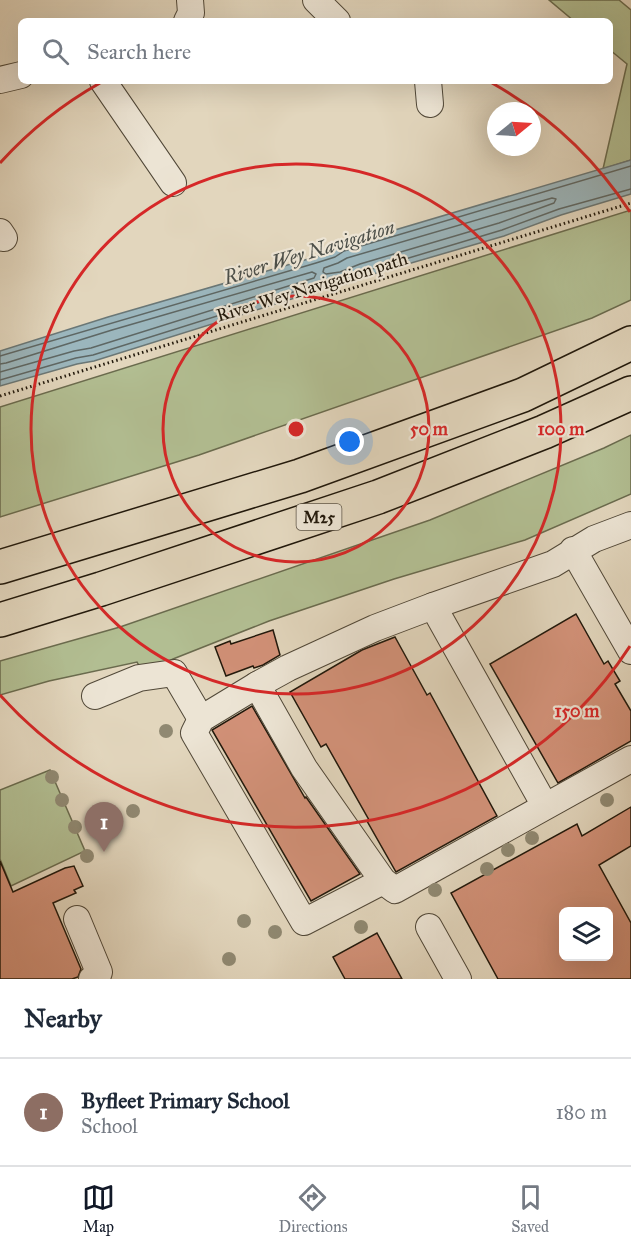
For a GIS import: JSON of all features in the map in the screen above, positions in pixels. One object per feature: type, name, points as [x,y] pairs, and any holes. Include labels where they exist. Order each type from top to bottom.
[{"type":"highway","name":"M25","points":[[0,567],[300,476],[524,395],[631,343]]},
{"type":"highway","name":"M25","points":[[0,620],[101,590],[378,497],[544,432],[631,393]]},
{"type":"street","points":[[188,18],[191,13],[190,0]]},
{"type":"street","points":[[316,0],[334,18]]},
{"type":"street","points":[[0,80],[18,76]]},
{"type":"street","points":[[106,84],[173,183]]},
{"type":"street","points":[[383,881],[304,922],[194,733],[201,719],[288,668],[375,628],[553,564],[594,539],[631,525]]},
{"type":"street","points":[[573,550],[628,640]]},
{"type":"street","points":[[433,606],[544,806]]},
{"type":"street","points":[[95,696],[139,678],[174,673],[201,719]]},
{"type":"street","points":[[257,685],[304,768],[383,881],[395,890],[631,759]]},
{"type":"street","points":[[77,919],[99,972],[92,979]]},
{"type":"street","points":[[429,927],[458,979]]},
{"type":"path","name":"River Wey Navigation path","points":[[0,396],[631,203]]},
{"type":"green space","points":[[549,0],[619,0],[631,10],[631,160],[603,169],[627,64],[613,52],[613,18],[570,18]]},
{"type":"green space","points":[[631,210],[631,300],[592,318],[199,455],[0,517],[0,407]]},
{"type":"green space","points":[[631,435],[631,494],[525,540],[394,579],[269,621],[173,659],[144,674],[137,662],[49,681],[0,695],[0,661],[120,627],[430,520]]},
{"type":"green space","points":[[50,770],[85,851],[11,886],[0,859],[0,790]]},
{"type":"water","name":"River Wey Navigation","points":[[631,160],[631,194],[561,215],[504,236],[330,287],[94,361],[0,386],[0,351]]},
{"type":"building","points":[[576,614],[604,664],[608,661],[620,681],[615,684],[631,711],[631,741],[558,783],[490,664]]},
{"type":"building","points":[[273,630],[280,655],[263,665],[254,668],[253,666],[226,676],[215,647]]},
{"type":"building","points":[[395,637],[427,695],[430,693],[497,816],[396,872],[326,744],[321,747],[290,692],[362,650]]},
{"type":"building","points":[[252,706],[305,798],[360,874],[311,901],[212,730]]},
{"type":"building","points":[[631,807],[631,846],[599,865],[631,923],[631,979],[498,979],[451,893],[577,824],[582,836]]},
{"type":"building","points":[[0,861],[13,892],[74,866],[83,886],[74,890],[76,893],[53,903],[81,969],[78,977],[72,979],[0,979]]},
{"type":"building","points":[[377,933],[402,979],[345,979],[333,957]]},
{"type":"place","name":"Byfleet Primary School","points":[[104,852]]}]
